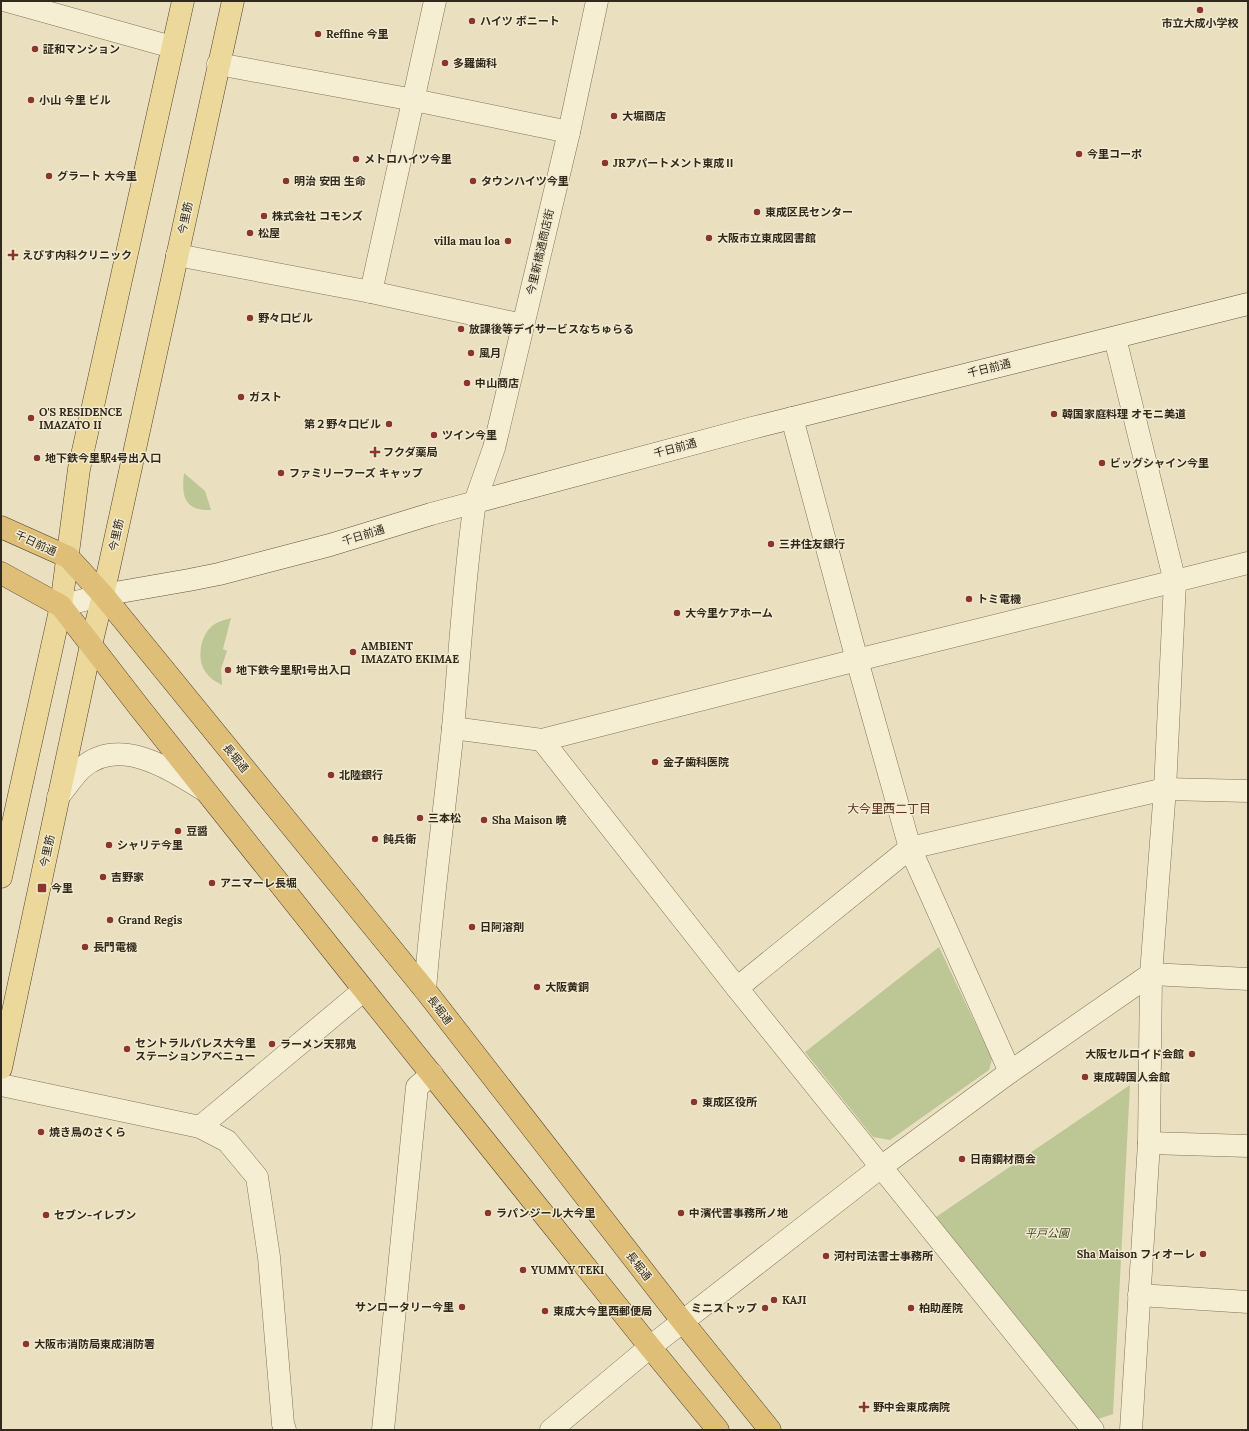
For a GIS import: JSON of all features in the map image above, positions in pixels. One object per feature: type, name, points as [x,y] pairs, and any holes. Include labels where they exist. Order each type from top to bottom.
[{"type":"highway","name":"千日前通","points":[[1,527],[68,557],[103,595]]},
{"type":"highway","points":[[1,573],[61,606],[91,646],[364,990],[718,1430]]},
{"type":"highway","name":"長堀通","points":[[103,595],[425,990],[683,1322],[770,1430]]},
{"type":"main road","points":[[1,877],[61,606],[79,469],[183,1]]},
{"type":"main road","name":"今里筋","points":[[1,1068],[58,797],[233,1]]},
{"type":"street","points":[[7,1],[172,47]]},
{"type":"street","points":[[371,292],[435,1]]},
{"type":"street","name":"今里新橋通商店街","points":[[425,990],[428,947],[453,728],[469,545],[475,502],[494,448],[569,132],[597,1]]},
{"type":"street","points":[[218,64],[414,100],[569,132]]},
{"type":"street","points":[[177,255],[371,292],[523,325]]},
{"type":"street","name":"千日前通","points":[[61,606],[103,595],[227,572],[330,545],[475,502],[792,418],[1248,304]]},
{"type":"street","points":[[1116,338],[1176,582],[1165,789],[1151,974],[1149,1143],[1131,1430]]},
{"type":"street","points":[[792,418],[857,660],[910,848],[1010,1072]]},
{"type":"street","points":[[453,728],[542,740],[1248,563]]},
{"type":"street","points":[[542,740],[737,988],[1093,1430]]},
{"type":"street","points":[[58,797],[82,768],[103,757],[124,754],[169,768],[205,790]]},
{"type":"street","points":[[737,988],[910,848],[1165,789],[1248,791]]},
{"type":"street","points":[[551,1430],[650,1347],[881,1167],[1010,1072],[1151,974],[1248,979]]},
{"type":"street","points":[[200,1127],[364,990]]},
{"type":"street","points":[[383,1430],[417,1087],[432,1074]]},
{"type":"street","points":[[1,1084],[200,1127],[227,1142],[257,1177],[269,1257],[285,1430]]},
{"type":"street","points":[[1149,1143],[1248,1146]]},
{"type":"street","points":[[1139,1295],[1248,1302]]},
{"type":"green space","points":[[184,473],[205,491],[211,510],[195,508],[187,501],[184,496],[183,489]]},
{"type":"green space","points":[[231,618],[223,649],[227,651],[221,669],[222,685],[210,677],[205,671],[200,654],[202,642],[207,631],[218,622]]},
{"type":"green space","points":[[939,947],[992,1059],[989,1070],[890,1140],[873,1137],[805,1052]]},
{"type":"green space","name":"平戸公園","points":[[1130,1085],[1113,1414],[1098,1419],[936,1217]]},
{"type":"place","name":"市立大成小学校","points":[[1200,10]]},
{"type":"place","name":"ハイツ ボニート","points":[[472,21]]},
{"type":"place","name":"Reffine 今里","points":[[318,34]]},
{"type":"place","name":"証和マンション","points":[[35,49]]},
{"type":"place","name":"多羅歯科","points":[[445,63]]},
{"type":"place","name":"小山 今里 ビル","points":[[31,100]]},
{"type":"place","name":"大堀商店","points":[[614,116]]},
{"type":"place","name":"今里コーポ","points":[[1079,154]]},
{"type":"place","name":"メトロハイツ今里","points":[[356,159]]},
{"type":"place","name":"JRアパートメント東成Ⅱ","points":[[605,163]]},
{"type":"place","name":"グラート 大今里","points":[[49,176]]},
{"type":"place","name":"明治 安田 生命","points":[[286,181]]},
{"type":"place","name":"タウンハイツ今里","points":[[473,181]]},
{"type":"place","name":"東成区民センター","points":[[757,212]]},
{"type":"place","name":"株式会社 コモンズ","points":[[264,216]]},
{"type":"place","name":"松屋","points":[[250,233]]},
{"type":"place","name":"大阪市立東成図書館","points":[[709,238]]},
{"type":"place","name":"villa mau loa","points":[[508,241]]},
{"type":"place","name":"えびす内科クリニック","points":[[13,255]]},
{"type":"place","name":"野々口ビル","points":[[250,318]]},
{"type":"place","name":"放課後等デイサービスなちゅらる","points":[[461,329]]},
{"type":"place","name":"風月","points":[[471,353]]},
{"type":"place","name":"中山商店","points":[[467,383]]},
{"type":"place","name":"ガスト","points":[[241,397]]},
{"type":"place","name":"韓国家庭料理 オモニ美道","points":[[1054,414]]},
{"type":"place","name":"O'S RESIDENCE IMAZATO II","points":[[31,418]]},
{"type":"place","name":"第２野々口ビル","points":[[389,424]]},
{"type":"place","name":"ツイン今里","points":[[434,435]]},
{"type":"place","name":"フクダ薬局","points":[[375,452]]},
{"type":"place","name":"地下鉄今里駅4号出入口","points":[[37,458]]},
{"type":"place","name":"ビッグシャイン今里","points":[[1102,463]]},
{"type":"place","name":"ファミリーフーズ キャップ","points":[[281,473]]},
{"type":"place","name":"三井住友銀行","points":[[771,544]]},
{"type":"place","name":"トミ電機","points":[[969,599]]},
{"type":"place","name":"大今里ケアホーム","points":[[677,613]]},
{"type":"place","name":"AMBIENT IMAZATO EKIMAE","points":[[353,652]]},
{"type":"place","name":"地下鉄今里駅1号出入口","points":[[228,670]]},
{"type":"place","name":"金子歯科医院","points":[[655,762]]},
{"type":"place","name":"北陸銀行","points":[[331,775]]},
{"type":"place","name":"三本松","points":[[420,818]]},
{"type":"place","name":"Sha Maison 暁","points":[[484,820]]},
{"type":"place","name":"豆醤","points":[[178,831]]},
{"type":"place","name":"飩兵衛","points":[[375,839]]},
{"type":"place","name":"シャリテ今里","points":[[109,845]]},
{"type":"place","name":"吉野家","points":[[103,877]]},
{"type":"place","name":"アニマーレ長堀","points":[[212,883]]},
{"type":"place","name":"今里","points":[[42,888]]},
{"type":"place","name":"Grand Regis","points":[[110,920]]},
{"type":"place","name":"日阿溶剤","points":[[472,927]]},
{"type":"place","name":"長門電機","points":[[85,947]]},
{"type":"place","name":"大阪黄銅","points":[[537,987]]},
{"type":"place","name":"ラーメン天邪鬼","points":[[272,1044]]},
{"type":"place","name":"セントラルパレス大今里 ステーションアベニュー","points":[[127,1049]]},
{"type":"place","name":"大阪セルロイド会館","points":[[1192,1054]]},
{"type":"place","name":"東成韓国人会館","points":[[1085,1077]]},
{"type":"place","name":"東成区役所","points":[[694,1102]]},
{"type":"place","name":"焼き鳥のさくら","points":[[41,1132]]},
{"type":"place","name":"日南鋼材商会","points":[[962,1159]]},
{"type":"place","name":"ラパンジール大今里","points":[[488,1213]]},
{"type":"place","name":"中濱代書事務所ノ地","points":[[681,1213]]},
{"type":"place","name":"セブン-イレブン","points":[[46,1215]]},
{"type":"place","name":"Sha Maison フィオーレ","points":[[1203,1254]]},
{"type":"place","name":"河村司法書士事務所","points":[[826,1256]]},
{"type":"place","name":"YUMMY TEKI","points":[[523,1270]]},
{"type":"place","name":"KAJI","points":[[774,1300]]},
{"type":"place","name":"サンロータリー今里","points":[[462,1307]]},
{"type":"place","name":"ミニストップ","points":[[765,1308]]},
{"type":"place","name":"柏助産院","points":[[911,1308]]},
{"type":"place","name":"東成大今里西郵便局","points":[[545,1311]]},
{"type":"place","name":"大阪市消防局東成消防署","points":[[26,1344]]},
{"type":"place","name":"野中会東成病院","points":[[864,1407]]},
{"type":"district","name":"大今里西二丁目","points":[[889,809]]}]
